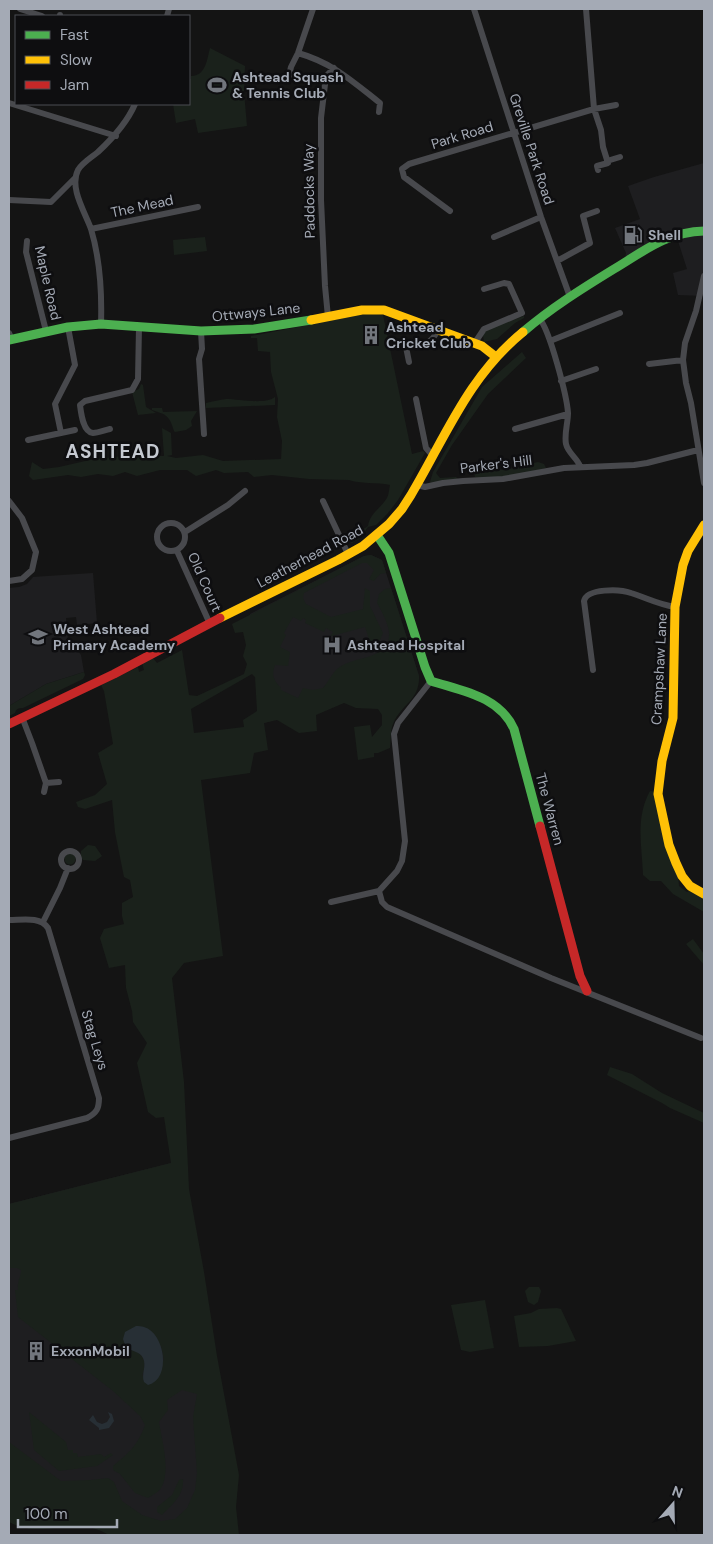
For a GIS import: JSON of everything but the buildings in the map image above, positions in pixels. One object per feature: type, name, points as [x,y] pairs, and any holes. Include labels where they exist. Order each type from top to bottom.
[{"type":"main road","name":"Leatherhead Road","points":[[9,724],[114,674],[348,554],[377,535],[402,509],[467,394],[483,372],[514,339],[570,296],[661,240],[685,232],[704,231]]},
{"type":"main road","name":"Ottways Lane","points":[[10,338],[68,327],[101,324],[201,332],[254,329],[374,309],[384,310],[482,346],[496,357]]},
{"type":"main road","name":"Crampshaw Lane","points":[[704,526],[688,551],[683,565],[675,607],[673,718],[662,761],[658,788],[669,844],[676,863],[682,876],[690,886],[704,894]]},
{"type":"main road","points":[[377,535],[389,553],[430,681]]},
{"type":"main road","name":"The Warren","points":[[430,681],[481,698],[496,706],[514,728],[580,976],[587,991]]},
{"type":"street","points":[[20,9],[39,15]]},
{"type":"street","points":[[289,76],[290,67],[298,53],[313,9]]},
{"type":"street","name":"Greville Park Road","points":[[474,9],[541,217],[570,296]]},
{"type":"street","points":[[586,9],[594,109],[608,161]]},
{"type":"street","points":[[298,53],[313,57],[341,72],[380,103],[379,112]]},
{"type":"street","name":"Paddocks Way","points":[[328,317],[321,200],[321,118],[326,76],[334,68]]},
{"type":"street","points":[[15,105],[116,136]]},
{"type":"street","points":[[9,200],[51,202],[75,178],[79,168],[116,136],[134,105]]},
{"type":"street","name":"Park Road","points":[[450,211],[404,177],[402,169],[409,164],[594,109],[616,105]]},
{"type":"street","points":[[598,170],[597,166],[620,157]]},
{"type":"street","points":[[75,178],[76,189],[91,229],[96,253],[102,296],[101,324]]},
{"type":"street","name":"The Mead","points":[[91,229],[198,207]]},
{"type":"street","points":[[557,261],[590,243],[583,216],[597,211]]},
{"type":"street","points":[[494,237],[541,217]]},
{"type":"street","name":"Maple Road","points":[[26,241],[26,252],[46,331]]},
{"type":"street","points":[[704,276],[696,311],[685,343],[683,360],[704,483]]},
{"type":"street","points":[[474,344],[484,329],[522,313],[509,284],[504,283],[484,289]]},
{"type":"street","points":[[550,340],[620,313]]},
{"type":"street","points":[[539,318],[547,330],[568,414],[566,446],[580,466]]},
{"type":"street","points":[[61,433],[55,404],[76,365],[68,327]]},
{"type":"street","points":[[110,429],[93,433],[88,430],[85,426],[80,405],[83,402],[132,390],[138,379],[139,327]]},
{"type":"street","points":[[409,362],[406,347],[429,343],[433,340],[438,330]]},
{"type":"street","points":[[201,332],[202,349],[199,359],[204,434]]},
{"type":"street","points":[[650,364],[683,360]]},
{"type":"street","points":[[561,381],[596,369]]},
{"type":"street","points":[[416,399],[426,448],[433,456]]},
{"type":"street","points":[[515,429],[568,414]]},
{"type":"street","points":[[28,440],[76,430]]},
{"type":"street","name":"Parker's Hill","points":[[416,485],[425,487],[463,481],[503,479],[580,466],[646,463],[700,451]]},
{"type":"street","points":[[185,532],[237,499],[245,491]]},
{"type":"street","points":[[322,500],[348,554]]},
{"type":"street","points":[[9,501],[22,518],[36,552],[32,570],[22,579],[9,581]]},
{"type":"street","name":"Old Court","points":[[173,522],[185,532],[186,539],[176,551],[169,552],[157,542],[156,534],[159,528],[166,523],[173,522]]},
{"type":"street","name":"Old Court","points":[[176,551],[210,624]]},
{"type":"street","points":[[593,670],[584,601],[588,594],[616,590],[630,592],[655,603],[675,607]]},
{"type":"street","points":[[331,902],[379,891],[397,871],[404,851],[405,841],[394,734],[398,723],[430,681]]},
{"type":"street","points":[[22,717],[46,783],[44,792]]},
{"type":"street","points":[[46,783],[59,782]]},
{"type":"street","points":[[9,920],[43,922],[68,868]]},
{"type":"street","points":[[379,891],[382,902],[387,908],[550,978],[587,991],[701,1038]]},
{"type":"street","name":"Stag Leys","points":[[9,1138],[87,1118],[98,1110],[99,1104],[98,1092],[50,932],[43,922]]},
{"type":"shaded area","name":"Ashtead Squash & Tennis Club","points":[[210,48],[245,66],[244,92],[247,126],[198,133],[195,119],[176,123],[173,105],[190,105],[191,76],[200,73],[207,62]]},
{"type":"shaded area","points":[[704,163],[704,296],[678,295],[673,273],[687,269],[677,238],[625,259],[626,253],[615,228],[640,219],[628,186]]},
{"type":"shaded area","points":[[205,237],[207,251],[174,255],[173,240]]},
{"type":"shaded area","points":[[370,313],[383,315],[412,454],[423,451],[425,453],[398,500],[388,513],[376,525],[368,527],[359,539],[352,543],[347,540],[354,533],[368,526],[373,514],[385,502],[390,485],[349,480],[309,479],[272,475],[254,477],[248,472],[224,473],[216,470],[196,476],[187,470],[160,470],[137,476],[125,472],[113,476],[98,474],[81,477],[68,475],[33,480],[29,476],[32,462],[43,469],[94,459],[134,455],[164,456],[162,428],[171,433],[172,455],[167,456],[176,458],[203,455],[223,461],[281,459],[282,441],[277,417],[278,399],[271,372],[270,352],[258,351],[257,338],[251,338],[251,336]]},
{"type":"shaded area","points":[[524,316],[524,318],[515,323],[497,339],[484,342],[483,335],[485,330]]},
{"type":"shaded area","points":[[522,352],[526,358],[488,394],[452,445],[436,473],[440,478],[456,477],[458,479],[432,484],[430,482],[433,472],[482,387]]},
{"type":"shaded area","points":[[141,384],[143,385],[146,407],[156,413],[138,415],[132,392],[139,389]]},
{"type":"shaded area","points":[[275,397],[275,405],[206,408],[206,403],[226,399],[265,401]]},
{"type":"shaded area","points":[[152,408],[162,408],[163,412],[197,411],[191,421],[192,426],[186,430],[175,432],[167,416],[152,410]]},
{"type":"shaded area","points":[[538,462],[544,464],[546,468],[492,478],[475,477],[474,473],[476,469],[505,470]]},
{"type":"shaded area","name":"Ashtead Hospital","points":[[371,555],[382,560],[419,676],[264,723],[250,614],[364,556]]},
{"type":"shaded area","points":[[371,555],[382,560],[386,573],[380,574],[374,581],[369,579],[374,570],[367,563],[362,563],[304,593],[303,598],[306,604],[331,617],[363,609],[365,588],[370,591],[370,606],[383,633],[380,640],[375,644],[370,642],[365,627],[331,636],[333,632],[326,628],[324,632],[305,623],[306,620],[303,618],[301,621],[293,617],[284,633],[286,635],[280,647],[290,652],[288,666],[275,665],[274,678],[281,690],[298,698],[303,688],[313,690],[323,688],[341,666],[373,655],[381,650],[389,638],[389,631],[377,603],[379,594],[385,589],[391,588],[419,676],[416,691],[396,717],[391,733],[390,748],[374,753],[374,757],[358,760],[354,727],[370,725],[372,737],[382,725],[382,715],[378,709],[356,708],[344,703],[316,715],[317,731],[299,733],[277,720],[264,723],[268,750],[254,753],[250,773],[201,780],[223,956],[184,963],[172,978],[184,1082],[189,1189],[239,1475],[236,1507],[239,1535],[109,1535],[90,1527],[81,1526],[35,1529],[18,1526],[9,1522],[9,1442],[61,1481],[108,1478],[114,1482],[122,1501],[142,1515],[161,1521],[175,1519],[187,1508],[195,1490],[197,1473],[193,1417],[197,1394],[182,1390],[167,1400],[168,1410],[159,1422],[166,1465],[164,1481],[160,1490],[148,1498],[135,1493],[120,1474],[113,1470],[113,1466],[136,1443],[145,1425],[140,1416],[113,1391],[18,1317],[15,1290],[18,1290],[21,1270],[9,1268],[9,1204],[171,1163],[164,1117],[156,1118],[148,1112],[137,1063],[147,1043],[133,1022],[126,988],[125,965],[109,968],[100,938],[104,929],[124,924],[122,903],[133,897],[130,880],[124,877],[115,832],[112,800],[85,809],[78,807],[76,802],[95,795],[107,784],[98,753],[113,744],[104,691],[101,685],[138,667],[139,672],[144,670],[142,663],[153,658],[157,663],[182,650],[189,695],[197,696],[244,674],[247,664],[243,656],[246,645],[243,632],[235,633],[232,624],[364,556]],"holes":[[[252,674],[255,677],[257,711],[243,720],[244,727],[194,733],[191,709]],[[161,1346],[164,1360],[142,1376],[144,1370],[143,1358],[137,1352],[127,1347]]]},
{"type":"shaded area","name":"West Ashtead Primary Academy","points":[[93,573],[97,623],[77,625],[76,617],[66,618],[69,651],[78,651],[81,655],[84,672],[46,684],[9,706],[9,588],[27,584],[33,577]]},
{"type":"shaded area","points":[[84,672],[83,679],[18,709],[9,716],[9,706],[46,684]]},
{"type":"shaded area","points":[[650,791],[656,792],[663,838],[677,873],[679,886],[687,892],[692,890],[704,897],[704,912],[673,894],[661,881],[650,881],[643,875],[641,822],[642,811]]},
{"type":"shaded area","points":[[88,845],[95,846],[102,856],[95,861],[83,860],[81,851]]},
{"type":"shaded area","points":[[70,853],[76,859],[70,865],[64,859]]},
{"type":"shaded area","points":[[693,939],[704,954],[704,965],[686,944]]},
{"type":"shaded area","points":[[610,1067],[632,1074],[662,1093],[704,1113],[704,1123],[670,1108],[607,1075]]},
{"type":"shaded area","points":[[171,1163],[223,1535],[151,1535],[41,1474],[9,1449],[9,1204]]},
{"type":"shaded area","points":[[529,1287],[539,1287],[541,1291],[538,1302],[534,1305],[528,1302],[525,1291]]},
{"type":"shaded area","points":[[485,1300],[494,1348],[470,1352],[461,1350],[451,1305]]},
{"type":"shaded area","points":[[539,1309],[561,1309],[576,1341],[548,1346],[519,1347],[514,1316],[531,1313]]},
{"type":"shaded area","points":[[136,1326],[144,1327],[151,1331],[161,1346],[163,1366],[156,1381],[148,1385],[143,1379],[143,1358],[140,1354],[127,1347],[123,1339],[125,1332]]},
{"type":"shaded area","points":[[29,1412],[66,1442],[68,1450],[73,1450],[73,1453],[77,1453],[78,1457],[101,1454],[104,1457],[111,1453],[113,1455],[97,1466],[59,1471],[34,1450]]},
{"type":"shaded area","points":[[108,1412],[112,1414],[114,1421],[109,1428],[99,1430],[89,1420],[93,1415],[97,1422],[102,1424],[107,1422],[110,1417]]},
{"type":"shaded area","points":[[183,1479],[182,1490],[177,1499],[162,1515],[157,1512],[157,1507],[172,1495],[179,1480]]},
{"type":"traffic: fast","points":[[523,332],[567,299],[646,249],[679,235],[704,231]]},
{"type":"traffic: fast","points":[[9,340],[68,327],[101,324],[201,331],[254,329],[311,320]]},
{"type":"traffic: fast","points":[[377,535],[389,553],[431,681],[467,692],[489,702],[499,709],[514,729],[540,826]]},
{"type":"traffic: slow","points":[[311,320],[362,310],[384,310],[482,346],[496,357]]},
{"type":"traffic: slow","points":[[220,618],[338,560],[363,546],[389,524],[411,495],[459,408],[487,368],[523,332]]},
{"type":"traffic: slow","points":[[704,525],[688,551],[683,565],[675,607],[673,718],[662,761],[658,794],[669,845],[676,863],[682,876],[690,886],[704,894]]},
{"type":"traffic: jam","points":[[9,724],[114,674],[220,618]]},
{"type":"traffic: jam","points":[[540,826],[580,976],[587,991]]},
{"type":"place","name":"Ashtead Squash & Tennis Club","points":[[217,85]]},
{"type":"place","name":"Shell","points":[[633,235]]},
{"type":"place","name":"Ashtead Cricket Club","points":[[371,335]]},
{"type":"place","name":"West Ashtead Primary Academy","points":[[38,637]]},
{"type":"place","name":"Ashtead Hospital","points":[[332,645]]},
{"type":"place","name":"ExxonMobil","points":[[36,1351]]},
{"type":"district","name":"ASHTEAD","points":[[113,451]]}]
